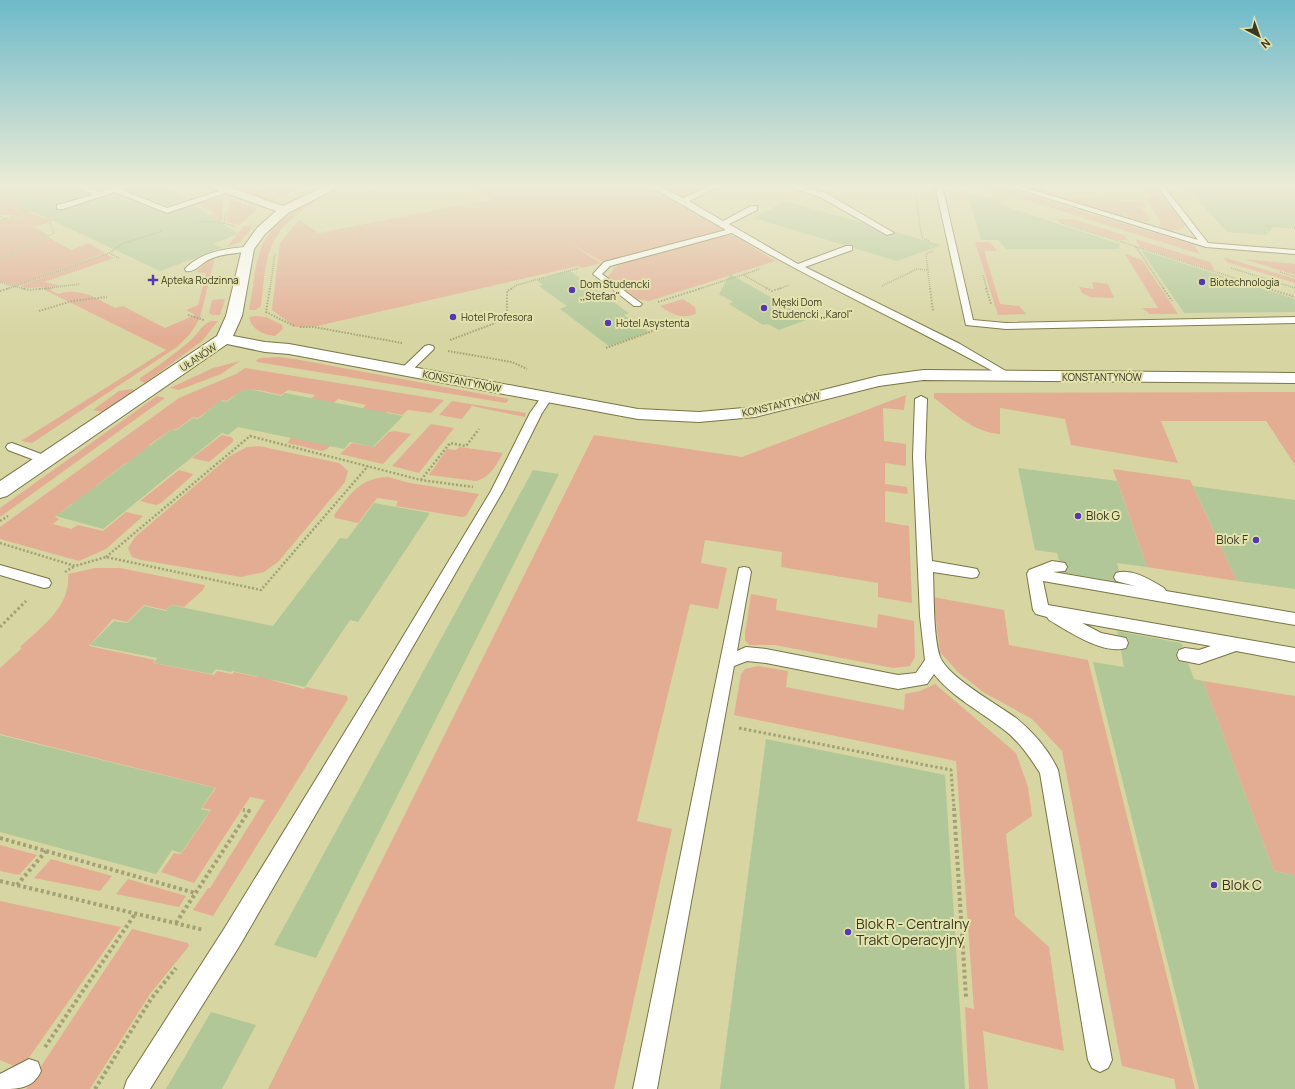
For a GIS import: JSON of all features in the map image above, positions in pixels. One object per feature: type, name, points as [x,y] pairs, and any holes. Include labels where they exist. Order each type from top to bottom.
[{"type":"street","name":"UŁANÓW","points":[[0,491],[224,339],[234,316],[248,249],[258,236]]},
{"type":"street","name":"KONSTANTYNÓW","points":[[224,339],[638,414],[674,416],[728,416],[756,412],[879,381],[923,376],[1295,378]]},
{"type":"lane","points":[[637,304],[597,274],[606,264],[712,236]]},
{"type":"lane","points":[[744,236],[786,261],[956,346],[1011,377]]},
{"type":"lane","points":[[949,236],[968,323],[1006,326],[1295,320]]},
{"type":"lane","points":[[1176,236],[1206,245],[1295,252]]},
{"type":"lane","points":[[1199,236],[1206,245]]},
{"type":"lane","points":[[798,267],[849,248]]},
{"type":"lane","points":[[189,269],[202,259],[222,252],[248,249]]},
{"type":"lane","points":[[405,371],[429,348]]},
{"type":"lane","points":[[136,1089],[232,936],[497,491],[536,412],[546,398]]},
{"type":"lane","points":[[727,662],[746,654],[766,656],[898,682],[921,679],[933,661],[928,614],[919,457],[921,399]]},
{"type":"lane","points":[[12,447],[45,460]]},
{"type":"lane","points":[[925,565],[972,573]]},
{"type":"lane","points":[[1034,574],[1052,566],[1060,567]]},
{"type":"lane","points":[[0,570],[44,583]]},
{"type":"lane","points":[[645,1089],[744,572]]},
{"type":"lane","points":[[1034,574],[1295,619]]},
{"type":"lane","points":[[1034,574],[1041,610]]},
{"type":"lane","points":[[1121,577],[1137,580],[1168,597]]},
{"type":"lane","points":[[1041,610],[1098,639],[1120,643]]},
{"type":"lane","points":[[1041,610],[1295,655]]},
{"type":"lane","points":[[1185,654],[1199,657],[1236,644]]},
{"type":"lane","points":[[933,661],[962,689],[1007,722],[1032,744],[1049,770],[1100,1060]]},
{"type":"lane","points":[[0,1088],[29,1071]]},
{"type":"path","points":[[0,291],[108,253],[122,244],[147,236]]},
{"type":"path","points":[[922,236],[922,238],[933,241]]},
{"type":"path","points":[[1133,242],[1173,303]]},
{"type":"path","points":[[1136,247],[1295,297]]},
{"type":"path","points":[[275,250],[266,312],[295,327],[314,327],[512,362],[533,373]]},
{"type":"path","points":[[933,251],[926,254],[934,317]]},
{"type":"path","points":[[108,253],[120,258]]},
{"type":"path","points":[[655,302],[786,261]]},
{"type":"path","points":[[429,348],[492,324],[507,314],[507,291],[517,285],[577,268],[597,274]]},
{"type":"path","points":[[878,287],[917,269],[928,270]]},
{"type":"path","points":[[743,274],[772,291],[816,276]]},
{"type":"path","points":[[982,274],[993,309]]},
{"type":"path","points":[[0,282],[29,290],[80,284]]},
{"type":"path","points":[[39,311],[72,301],[107,297]]},
{"type":"path","points":[[188,315],[204,320]]},
{"type":"path","points":[[606,348],[658,329],[642,317]]},
{"type":"path","points":[[421,480],[450,443],[466,446],[479,429]]},
{"type":"path","points":[[0,543],[75,566],[106,556],[250,436],[421,480],[497,491]]},
{"type":"path","points":[[106,556],[261,590],[368,466]]},
{"type":"path","points":[[0,627],[6,622]]},
{"type":"path","points":[[715,723],[951,770],[966,997]]},
{"type":"path","points":[[176,923],[249,811],[243,810]]},
{"type":"path","points":[[0,838],[195,893]]},
{"type":"path","points":[[17,885],[46,851]]},
{"type":"path","points":[[0,881],[232,936]]},
{"type":"path","points":[[29,1071],[135,914]]},
{"type":"shaded area","points":[[0,236],[46,236],[0,259]]},
{"type":"shaded area","points":[[236,236],[245,236],[240,242],[227,247]]},
{"type":"shaded area","points":[[268,236],[277,236],[267,261],[261,306],[256,310],[249,310],[257,263],[264,241]]},
{"type":"shaded area","points":[[286,236],[712,236],[607,264],[569,243],[601,263],[582,268],[578,266],[317,326],[295,327],[272,310],[280,243]]},
{"type":"shaded area","points":[[723,236],[735,236],[775,261],[649,301],[638,299],[610,280],[608,277],[614,268],[626,262]]},
{"type":"shaded area","points":[[1105,236],[1125,236],[1128,240],[1118,240]]},
{"type":"shaded area","points":[[1141,236],[1164,236],[1194,245],[1200,254]]},
{"type":"shaded area","points":[[48,237],[71,250],[89,243],[105,253],[20,284],[14,285],[0,281],[0,261]]},
{"type":"shaded area","points":[[1135,239],[1210,262],[1215,271],[1140,247]]},
{"type":"shaded area","points":[[975,242],[990,242],[997,251],[984,251],[1000,304],[1019,306],[1026,314],[998,315]]},
{"type":"shaded area","points":[[106,254],[114,258],[44,282],[62,286],[27,288],[20,286]]},
{"type":"shaded area","points":[[1125,254],[1142,260],[1178,314],[1150,314],[1142,308],[1158,308]]},
{"type":"shaded area","points":[[215,257],[200,318],[190,334],[177,347],[32,443],[21,441],[166,350],[43,289],[55,287],[50,290],[58,294],[66,292],[81,293],[115,308],[123,306],[165,328],[195,315],[186,310],[198,305],[206,273],[196,272],[209,260]]},
{"type":"shaded area","points":[[1223,257],[1295,279],[1295,283],[1227,262]]},
{"type":"shaded area","points":[[1244,259],[1295,264],[1295,275]]},
{"type":"shaded area","points":[[1092,282],[1108,284],[1114,298],[1090,297],[1082,293],[1079,287],[1094,289]]},
{"type":"shaded area","points":[[225,299],[220,315],[213,315],[209,313],[212,300]]},
{"type":"shaded area","points":[[683,299],[695,307],[696,314],[681,316],[669,312],[660,306]]},
{"type":"shaded area","points":[[249,317],[266,317],[282,325],[283,329],[275,336],[262,333],[252,325],[250,321]]},
{"type":"shaded area","points":[[211,321],[218,321],[202,341],[145,383],[140,381],[140,378],[194,338],[205,324]]},
{"type":"shaded area","points":[[280,357],[509,399],[506,403],[256,361],[260,358]]},
{"type":"shaded area","points":[[240,361],[221,374],[179,390],[170,388],[213,368]]},
{"type":"shaded area","points":[[245,368],[444,400],[431,413],[408,410],[402,415],[387,412],[383,416],[360,411],[366,405],[338,399],[332,405],[309,401],[315,395],[288,390],[281,395],[258,390],[247,390],[227,401],[222,400],[198,418],[193,417],[177,429],[172,429],[149,445],[154,447],[132,464],[126,463],[97,485],[77,506],[71,504],[55,517],[59,519],[53,524],[71,529],[78,525],[103,531],[126,512],[143,516],[106,549],[79,561],[0,539],[0,527],[179,398],[236,374]]},
{"type":"shaded area","points":[[132,389],[135,391],[103,412],[93,410],[119,391]]},
{"type":"shaded area","points":[[1295,392],[1295,465],[1266,421],[1161,421],[1178,463],[1071,445],[1065,419],[1000,408],[1000,434],[991,433],[973,426],[957,416],[934,398],[934,393]]},
{"type":"shaded area","points":[[906,395],[904,410],[883,408],[884,441],[906,444],[906,466],[885,463],[885,484],[907,487],[908,494],[885,491],[885,522],[909,526],[912,603],[878,597],[878,583],[781,567],[782,552],[705,540],[701,563],[727,568],[718,609],[690,604],[637,821],[672,829],[614,1089],[268,1089],[594,435],[742,457]]},
{"type":"shaded area","points":[[157,396],[165,398],[0,517],[0,508]]},
{"type":"shaded area","points":[[452,401],[526,413],[525,417],[472,406],[462,419],[439,415]]},
{"type":"shaded area","points":[[431,424],[454,428],[419,473],[392,466]]},
{"type":"shaded area","points":[[297,431],[336,440],[327,449],[322,451],[287,443]]},
{"type":"shaded area","points":[[395,431],[411,434],[383,464],[340,454],[352,443],[374,447],[389,432]]},
{"type":"shaded area","points":[[222,435],[231,437],[233,442],[209,462],[192,458]]},
{"type":"shaded area","points":[[259,446],[339,463],[348,471],[345,482],[278,562],[264,572],[241,577],[141,560],[132,557],[128,548],[135,537],[230,456],[247,447]]},
{"type":"shaded area","points":[[460,447],[503,453],[489,474],[486,477],[476,481],[429,475],[447,449],[455,450]]},
{"type":"shaded area","points":[[1113,469],[1190,480],[1237,581],[1147,567]]},
{"type":"shaded area","points":[[179,470],[193,474],[161,503],[156,505],[140,501]]},
{"type":"shaded area","points":[[388,477],[410,483],[479,494],[466,516],[462,517],[396,506],[398,501],[377,498],[358,523],[335,518],[334,515],[356,488],[370,480]]},
{"type":"shaded area","points":[[95,568],[120,568],[205,585],[203,590],[184,607],[171,605],[166,610],[144,605],[127,622],[113,619],[89,646],[155,660],[153,663],[214,675],[217,671],[232,674],[234,672],[257,677],[260,673],[272,677],[271,680],[304,689],[306,687],[347,696],[348,699],[213,916],[193,910],[208,888],[210,888],[265,800],[250,797],[194,883],[161,872],[174,853],[181,854],[211,810],[202,808],[216,788],[0,734],[0,668],[22,648],[20,647],[46,623],[60,606],[68,586],[68,574]]},
{"type":"shaded area","points":[[751,594],[777,599],[776,610],[877,628],[878,614],[914,621],[915,657],[910,666],[893,668],[775,645],[749,645],[745,640],[745,634]]},
{"type":"shaded area","points":[[933,597],[1004,610],[1009,645],[1088,660],[1195,1089],[1176,1089],[1174,1079],[1122,1066],[1062,751],[1032,719],[983,692],[958,672],[940,652]]},
{"type":"shaded area","points":[[758,666],[788,671],[786,687],[904,710],[905,694],[920,691],[935,684],[1016,753],[1028,787],[1032,816],[1006,834],[1015,916],[1049,947],[1064,1051],[983,1031],[988,1089],[969,1089],[965,1007],[974,1009],[956,761],[734,715],[741,674],[745,669]]},
{"type":"shaded area","points":[[1203,681],[1295,696],[1295,875],[1274,871]]},
{"type":"shaded area","points":[[0,845],[37,855],[19,875],[0,871]]},
{"type":"shaded area","points":[[51,859],[112,876],[100,891],[34,878]]},
{"type":"shaded area","points":[[128,879],[186,896],[179,907],[116,894]]},
{"type":"shaded area","points":[[0,901],[121,927],[21,1069],[0,1060]]},
{"type":"shaded area","points":[[132,929],[188,943],[189,946],[150,994],[90,1089],[26,1089]]},
{"type":"building","points":[[85,236],[233,236],[213,244],[222,248],[160,271]]},
{"type":"building","points":[[813,236],[909,236],[942,245],[897,261],[854,248],[852,244],[844,245]]},
{"type":"building","points":[[980,236],[1095,236],[1120,244],[1119,249],[1006,249],[998,240],[981,240]]},
{"type":"building","name":"Biotechnologia","points":[[1141,250],[1295,299],[1295,312],[1184,313]]},
{"type":"building","name":"Hotel Asystenta","points":[[570,271],[629,313],[624,315],[649,332],[609,346],[560,309],[567,306],[539,286],[543,285],[537,280]]},
{"type":"building","name":"Męski Dom Studencki ,,Karol\"","points":[[730,274],[809,319],[779,330],[768,324],[763,325],[729,304],[733,302],[719,294]]},
{"type":"building","points":[[249,389],[281,396],[285,393],[403,416],[373,447],[350,442],[344,449],[238,427],[228,435],[222,433],[103,529],[56,516],[172,429],[177,430],[193,418],[198,419],[221,400],[227,402],[239,392]]},
{"type":"building","name":"Blok G","points":[[1018,468],[1117,481],[1147,567],[1117,563],[1119,571],[1115,572],[1113,576],[1114,581],[1065,573],[1068,566],[1065,562],[1059,561],[1057,553],[1035,550]]},
{"type":"building","points":[[533,470],[559,474],[316,958],[274,945]]},
{"type":"building","name":"Blok F","points":[[1193,486],[1295,500],[1295,589],[1237,581]]},
{"type":"building","points":[[374,503],[430,513],[358,622],[350,620],[305,687],[232,671],[216,669],[212,674],[154,663],[157,658],[90,645],[114,621],[127,623],[144,606],[166,611],[171,605],[273,626],[340,538],[347,539]]},
{"type":"building","name":"Blok C","points":[[1117,631],[1181,643],[1183,647],[1178,649],[1176,654],[1178,661],[1188,663],[1194,679],[1203,681],[1274,871],[1295,875],[1295,1089],[1199,1089],[1093,662],[1124,667],[1121,650],[1127,649],[1129,642],[1127,637],[1118,635]]},
{"type":"building","points":[[0,735],[215,788],[201,809],[210,811],[181,853],[172,850],[156,874],[0,832]]},
{"type":"building","name":"Blok R - Centralny Trakt Operacyjny","points":[[766,739],[945,775],[965,1089],[720,1089]]},
{"type":"building","points":[[211,1012],[256,1025],[222,1089],[166,1089]]},
{"type":"place","name":"Apteka Rodzinna","points":[[153,280]]},
{"type":"place","name":"Biotechnologia","points":[[1202,282]]},
{"type":"place","name":"Dom Studencki ,,Stefan\"","points":[[572,290]]},
{"type":"place","name":"Męski Dom Studencki ,,Karol\"","points":[[764,308]]},
{"type":"place","name":"Hotel Profesora","points":[[453,317]]},
{"type":"place","name":"Hotel Asystenta","points":[[608,323]]},
{"type":"place","name":"Blok G","points":[[1078,516]]},
{"type":"place","name":"Blok F","points":[[1256,540]]},
{"type":"place","name":"Blok C","points":[[1214,885]]},
{"type":"place","name":"Blok R - Centralny Trakt Operacyjny","points":[[848,932]]}]
